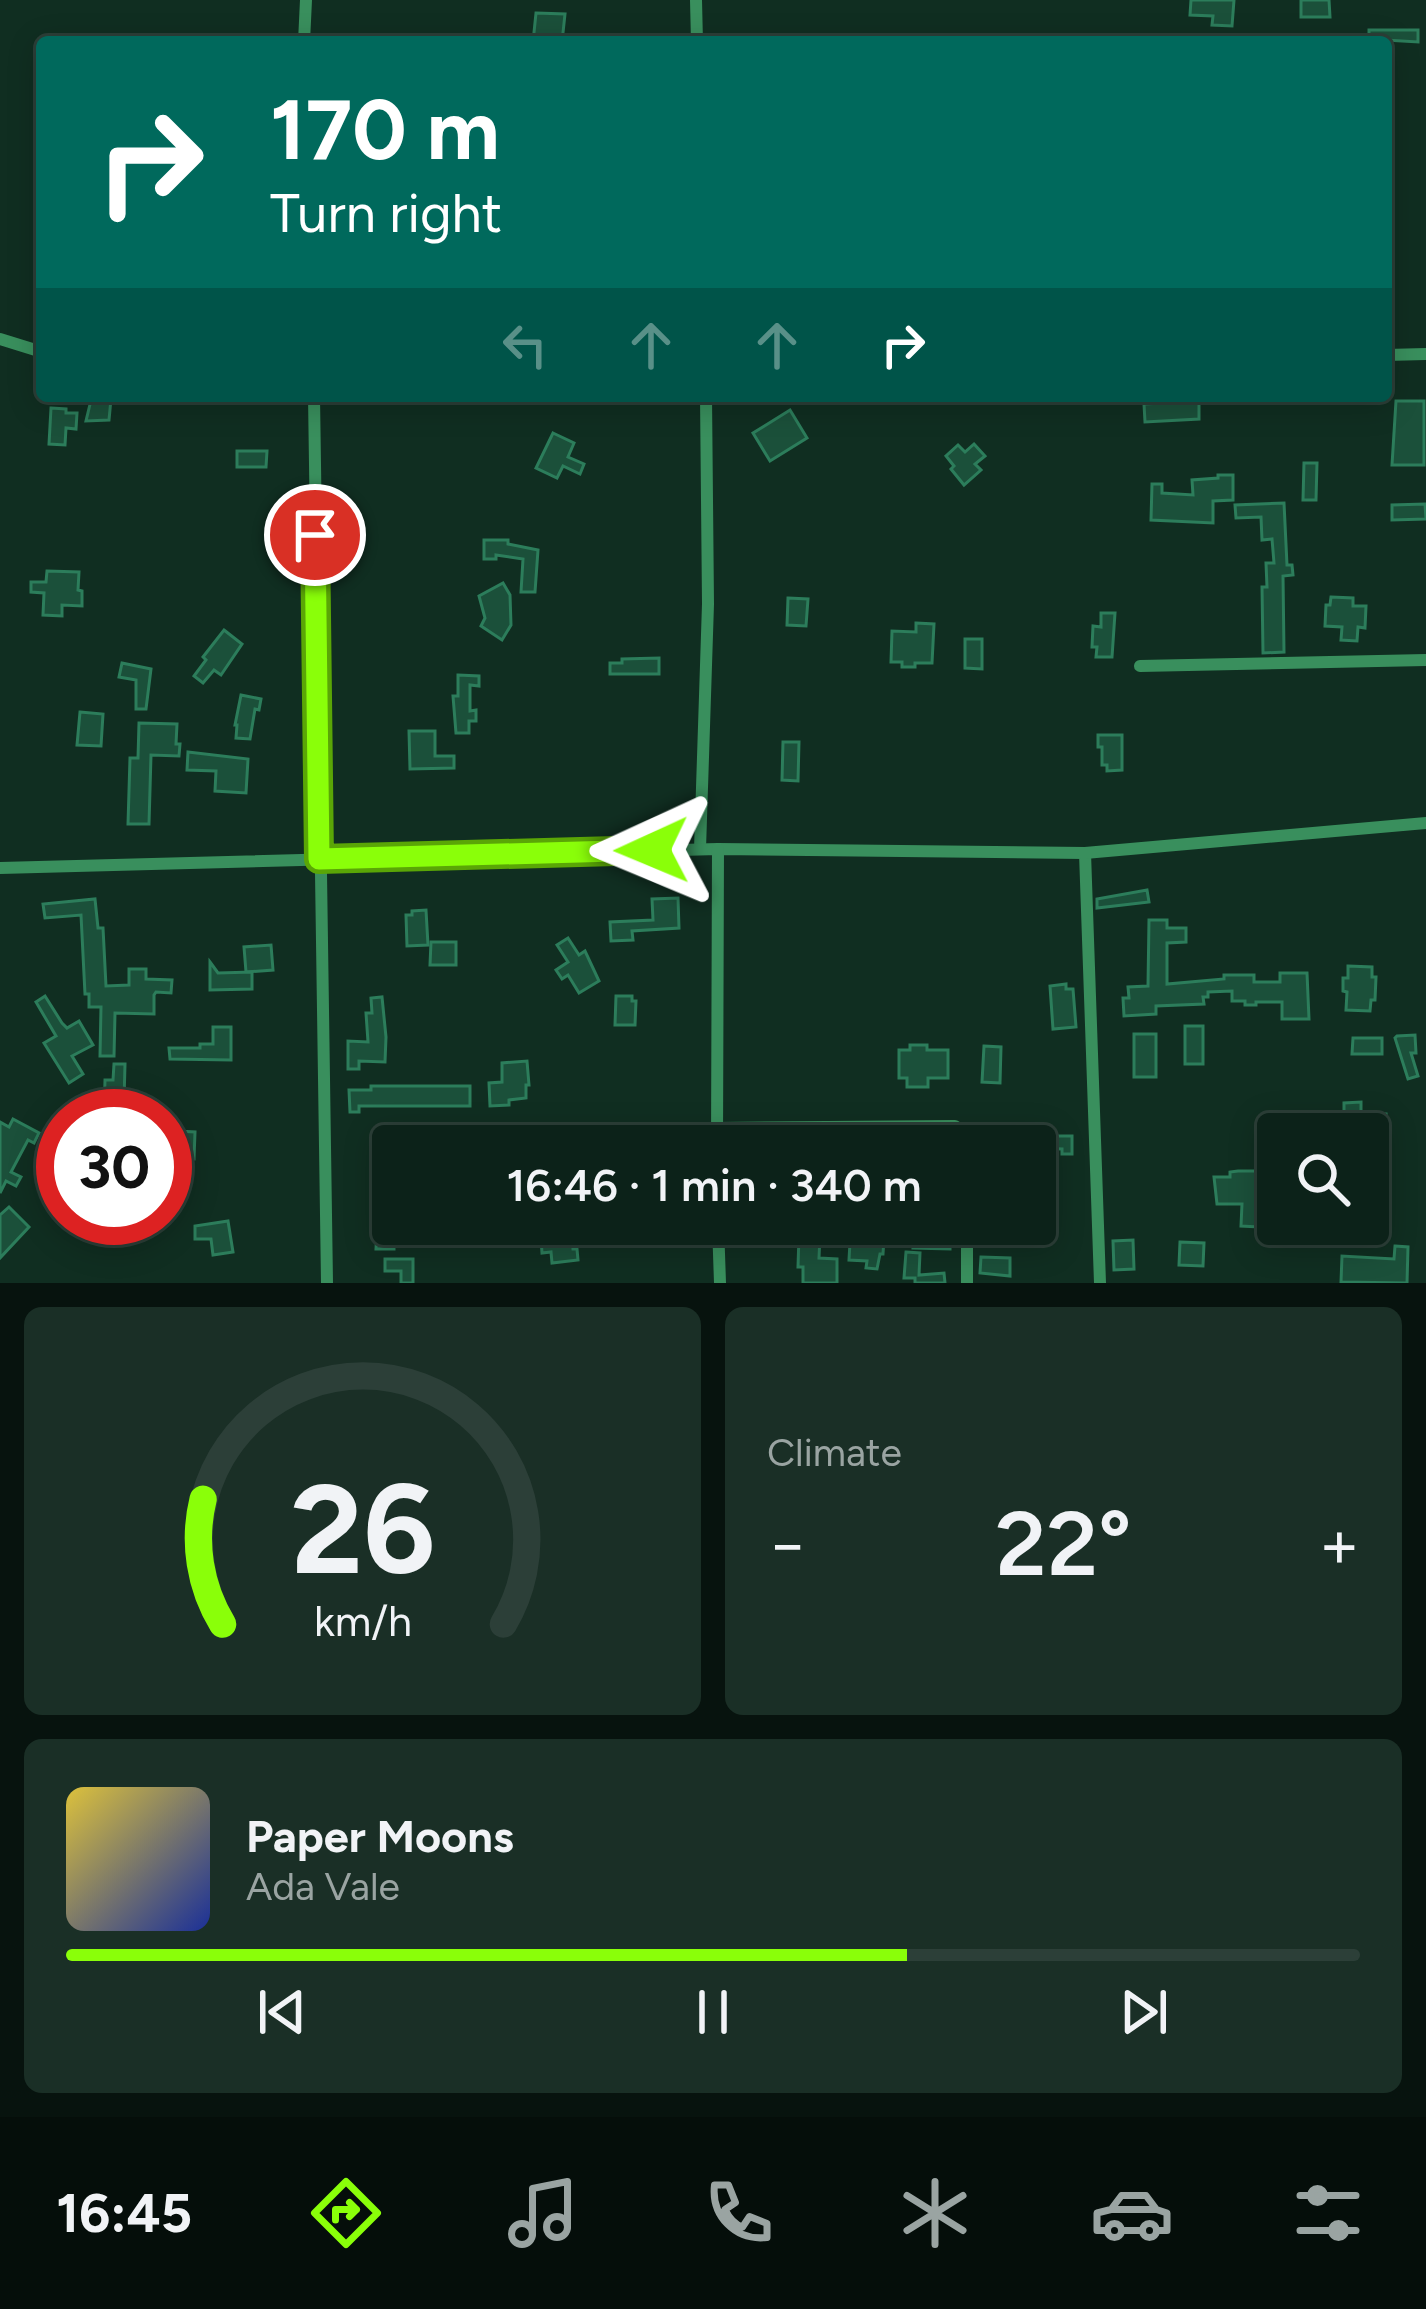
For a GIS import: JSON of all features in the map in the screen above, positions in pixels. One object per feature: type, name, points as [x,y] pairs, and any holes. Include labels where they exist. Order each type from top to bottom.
[{"type":"street","points":[[304,36],[306,0]]},
{"type":"street","points":[[696,0],[697,36]]},
{"type":"street","points":[[0,339],[36,350]]},
{"type":"street","points":[[1392,355],[1426,354]]},
{"type":"street","points":[[314,402],[327,1283]]},
{"type":"street","points":[[700,849],[709,604],[706,402]]},
{"type":"street","points":[[1140,666],[1426,660]]},
{"type":"street","points":[[0,868],[700,849],[1085,853],[1426,823]]},
{"type":"street","points":[[716,1125],[718,849]]},
{"type":"street","points":[[1085,853],[1100,1283]]},
{"type":"street","points":[[719,1245],[720,1283]]},
{"type":"street","points":[[967,1245],[967,1283]]},
{"type":"building","points":[[1191,0],[1234,0],[1232,26],[1212,25],[1213,16],[1190,15]]},
{"type":"building","points":[[1301,0],[1329,0],[1330,17],[1301,17]]},
{"type":"building","points":[[536,13],[565,14],[563,36],[534,36]]},
{"type":"building","points":[[1369,30],[1418,30],[1418,42],[1392,40],[1392,36],[1369,36]]},
{"type":"building","points":[[1396,401],[1424,401],[1424,465],[1392,465]]},
{"type":"building","points":[[91,402],[111,402],[109,420],[86,421]]},
{"type":"building","points":[[1199,402],[1199,419],[1145,422],[1144,404]]},
{"type":"building","points":[[51,408],[77,413],[76,429],[66,428],[65,445],[49,444]]},
{"type":"building","points":[[790,410],[807,438],[770,461],[753,433]]},
{"type":"building","points":[[553,433],[574,443],[568,457],[584,464],[580,474],[563,466],[557,478],[536,468]]},
{"type":"building","points":[[974,444],[985,456],[975,464],[981,470],[964,485],[946,456],[958,445],[965,452]]},
{"type":"building","points":[[237,451],[267,451],[266,467],[237,467]]},
{"type":"building","points":[[1304,463],[1317,463],[1316,500],[1303,500]]},
{"type":"building","points":[[1233,475],[1233,500],[1213,501],[1213,523],[1151,520],[1152,484],[1162,484],[1162,493],[1193,495],[1192,480]]},
{"type":"building","points":[[1284,503],[1287,565],[1292,565],[1293,575],[1283,576],[1284,652],[1263,653],[1262,587],[1267,587],[1266,563],[1274,563],[1272,539],[1262,540],[1261,517],[1236,518],[1235,505]]},
{"type":"building","points":[[1425,504],[1426,519],[1392,520],[1392,505]]},
{"type":"building","points":[[484,540],[508,540],[508,544],[538,550],[535,592],[521,592],[523,559],[496,555],[496,559],[484,559]]},
{"type":"building","points":[[47,571],[79,572],[82,606],[62,605],[62,616],[43,615],[44,593],[31,592],[31,582],[46,582]]},
{"type":"building","points":[[503,583],[510,595],[511,625],[502,640],[481,626],[485,618],[479,596]]},
{"type":"building","points":[[1331,597],[1353,598],[1353,606],[1366,606],[1365,628],[1358,627],[1357,641],[1341,640],[1342,627],[1325,626]]},
{"type":"building","points":[[788,598],[808,599],[806,626],[787,625]]},
{"type":"building","points":[[1101,613],[1115,613],[1112,657],[1096,657],[1097,647],[1092,647],[1093,626],[1101,627]]},
{"type":"building","points":[[916,623],[934,624],[932,663],[902,667],[902,662],[891,662],[892,631],[916,632]]},
{"type":"building","points":[[224,630],[242,644],[221,675],[214,670],[203,683],[194,676]]},
{"type":"building","points":[[965,639],[982,639],[982,669],[965,668]]},
{"type":"building","points":[[659,658],[659,674],[610,674],[610,663],[622,663],[622,659]]},
{"type":"building","points":[[122,663],[151,669],[146,709],[136,709],[136,680],[119,677]]},
{"type":"building","points":[[458,675],[479,676],[479,686],[470,685],[470,711],[476,710],[476,721],[469,721],[469,733],[456,733],[453,696],[458,696]]},
{"type":"building","points":[[241,695],[261,699],[250,739],[236,738]]},
{"type":"building","points":[[80,712],[103,714],[101,746],[77,745]]},
{"type":"building","points":[[139,723],[177,724],[179,756],[151,755],[149,824],[128,824],[130,758],[138,758]]},
{"type":"building","points":[[409,731],[435,731],[435,756],[454,756],[454,768],[410,769]]},
{"type":"building","points":[[1098,735],[1122,735],[1122,770],[1107,771],[1107,765],[1102,765]]},
{"type":"building","points":[[783,742],[799,742],[798,781],[782,780]]},
{"type":"building","points":[[188,752],[248,759],[246,793],[215,791],[216,771],[187,770]]},
{"type":"building","points":[[1147,890],[1149,902],[1097,908],[1097,899]]},
{"type":"building","points":[[678,898],[679,928],[632,931],[633,940],[611,941],[610,922],[653,920],[652,899]]},
{"type":"building","points":[[95,899],[98,928],[103,928],[106,986],[129,985],[129,969],[146,969],[146,979],[172,980],[171,993],[154,995],[154,1014],[115,1013],[114,1056],[100,1056],[101,1007],[89,1007],[89,994],[85,994],[81,915],[45,918],[43,904]]},
{"type":"building","points":[[426,910],[428,945],[407,946],[406,915]]},
{"type":"building","points":[[1149,920],[1167,920],[1167,928],[1186,928],[1186,942],[1167,943],[1167,984],[1224,979],[1224,975],[1254,975],[1254,982],[1280,982],[1280,973],[1307,973],[1309,1019],[1282,1019],[1282,1002],[1245,1005],[1245,1001],[1232,1001],[1232,991],[1208,992],[1204,1004],[1156,1006],[1156,1014],[1124,1016],[1128,987],[1148,986]]},
{"type":"building","points":[[568,938],[579,955],[585,951],[599,981],[579,993],[568,975],[562,979],[556,970],[568,962],[557,945]]},
{"type":"building","points":[[431,942],[456,942],[456,965],[430,965]]},
{"type":"building","points":[[271,945],[273,970],[246,972],[244,947]]},
{"type":"building","points":[[210,962],[218,973],[252,972],[252,989],[210,990]]},
{"type":"building","points":[[1348,966],[1372,967],[1375,1000],[1371,1000],[1370,1011],[1346,1010],[1343,978],[1348,978]]},
{"type":"building","points":[[1066,984],[1066,989],[1073,989],[1076,1027],[1053,1029],[1050,986]]},
{"type":"building","points":[[45,996],[67,1028],[79,1021],[93,1045],[72,1056],[83,1074],[69,1083],[44,1043],[56,1036],[36,1002]]},
{"type":"building","points":[[616,996],[632,996],[636,1001],[635,1025],[615,1025]]},
{"type":"building","points":[[382,997],[385,1062],[359,1061],[359,1069],[348,1069],[348,1041],[368,1042],[366,1013],[372,1013],[371,998]]},
{"type":"building","points":[[1185,1026],[1203,1026],[1203,1064],[1185,1064]]},
{"type":"building","points":[[213,1027],[231,1027],[231,1060],[170,1059],[169,1048],[213,1044]]},
{"type":"building","points":[[1134,1034],[1156,1034],[1156,1077],[1134,1077]]},
{"type":"building","points":[[1415,1035],[1416,1053],[1411,1053],[1418,1076],[1408,1079],[1395,1038]]},
{"type":"building","points":[[1353,1038],[1382,1038],[1382,1054],[1352,1054]]},
{"type":"building","points":[[910,1045],[948,1050],[948,1078],[928,1078],[928,1087],[907,1087],[907,1078],[899,1078],[899,1050],[910,1050]]},
{"type":"building","points":[[984,1046],[1001,1047],[1000,1083],[982,1082]]},
{"type":"building","points":[[527,1061],[526,1098],[490,1106],[489,1083],[502,1082],[502,1063]]},
{"type":"building","points":[[114,1064],[125,1064],[124,1089],[105,1089],[105,1080],[113,1080]]},
{"type":"building","points":[[371,1086],[470,1086],[470,1106],[359,1106],[359,1112],[350,1112],[349,1090],[371,1090]]},
{"type":"building","points":[[1361,1102],[1361,1113],[1344,1113],[1344,1103]]},
{"type":"building","points":[[13,1119],[36,1131],[36,1139],[34,1143],[28,1140],[11,1172],[21,1177],[16,1186],[6,1181],[0,1193],[0,1122],[9,1127]]},
{"type":"building","points":[[1056,1136],[1072,1136],[1072,1154],[1056,1149]]},
{"type":"building","points":[[1257,1171],[1257,1227],[1241,1226],[1242,1204],[1217,1204],[1214,1177],[1230,1177],[1230,1172]]},
{"type":"building","points":[[9,1207],[29,1227],[0,1258],[0,1215]]},
{"type":"building","points":[[228,1221],[233,1252],[213,1255],[211,1239],[195,1239],[195,1226]]},
{"type":"building","points":[[1133,1240],[1134,1269],[1114,1270],[1113,1241]]},
{"type":"building","points":[[1180,1242],[1204,1243],[1203,1266],[1179,1265]]},
{"type":"building","points":[[541,1245],[573,1245],[578,1260],[552,1263],[551,1252],[542,1253]]},
{"type":"building","points":[[799,1245],[820,1245],[819,1258],[837,1259],[837,1283],[803,1283],[803,1267],[798,1267]]},
{"type":"building","points":[[850,1245],[884,1245],[877,1269],[866,1268],[867,1261],[849,1260]]},
{"type":"building","points":[[913,1245],[950,1245],[950,1249]]},
{"type":"building","points":[[1395,1246],[1408,1247],[1407,1283],[1341,1282],[1342,1256],[1394,1259]]},
{"type":"building","points":[[906,1252],[920,1253],[919,1275],[944,1273],[945,1283],[915,1283],[915,1278],[904,1278]]},
{"type":"building","points":[[981,1257],[1010,1258],[1010,1276],[980,1273]]},
{"type":"building","points":[[385,1259],[413,1259],[413,1283],[401,1283],[401,1271],[385,1271]]},
{"type":"route","points":[[315,535],[319,859],[652,850]]}]
